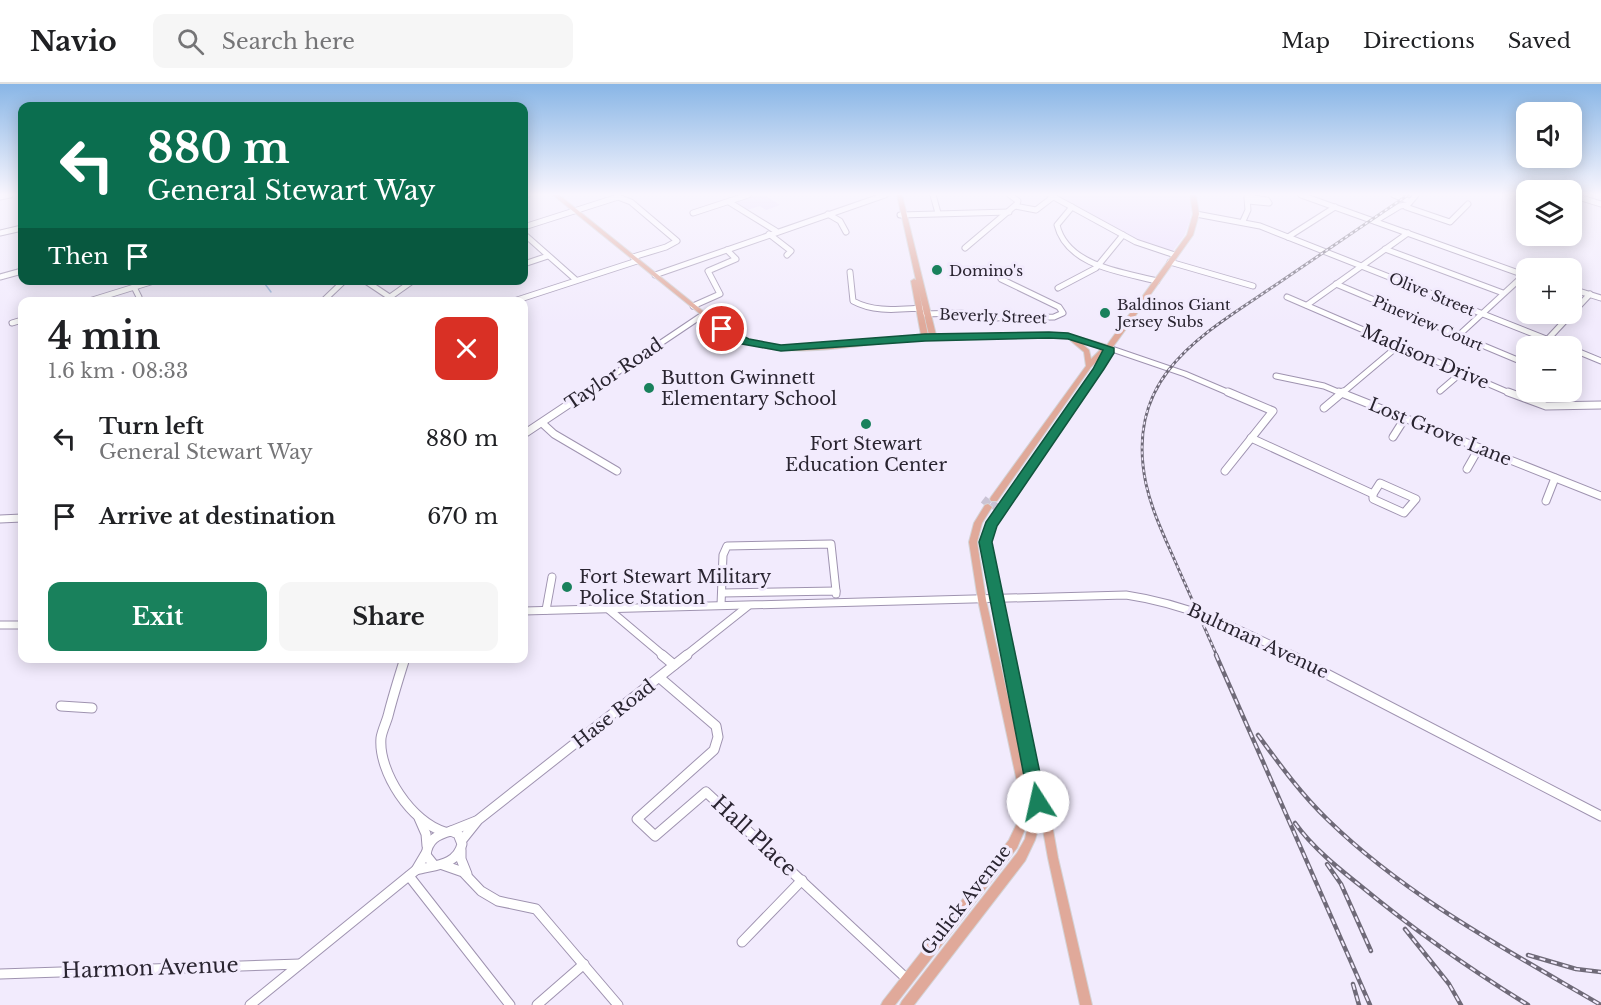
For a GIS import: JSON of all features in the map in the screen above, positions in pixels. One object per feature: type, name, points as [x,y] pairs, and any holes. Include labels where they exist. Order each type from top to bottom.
[{"type":"main road","points":[[609,238],[693,306],[737,338],[773,347],[800,348],[929,337],[1049,335],[1068,336],[1109,348]]},
{"type":"main road","points":[[907,238],[929,337]]},
{"type":"main road","points":[[994,499],[1089,366],[1102,351],[1109,348],[1188,238]]},
{"type":"main road","points":[[1049,335],[1068,339],[1083,346],[1089,353],[1089,366]]},
{"type":"main road","name":"Gulick Avenue","points":[[906,1005],[1015,865],[1030,841],[1037,821],[1038,802],[986,554],[987,534],[1109,353],[1109,348]]},
{"type":"main road","points":[[1065,399],[1076,402]]},
{"type":"main road","points":[[887,1005],[1013,844],[1023,825],[1021,774],[982,600],[973,542],[978,523],[987,508]]},
{"type":"main road","points":[[1025,735],[1032,752],[1044,799],[1053,858],[1086,1005]]},
{"type":"street","points":[[528,238],[576,280]]},
{"type":"street","points":[[526,297],[666,247],[676,241],[672,238]]},
{"type":"street","points":[[655,275],[759,238]]},
{"type":"street","points":[[774,238],[791,250],[786,255]]},
{"type":"street","points":[[966,248],[978,238]]},
{"type":"street","points":[[1062,238],[1073,253],[1103,265],[1157,281]]},
{"type":"street","points":[[1058,288],[1091,274],[1103,265],[1121,238]]},
{"type":"street","points":[[1129,238],[1147,247],[1175,255]]},
{"type":"street","name":"Olive Street","points":[[1291,238],[1537,336]]},
{"type":"street","points":[[1307,305],[1401,238]]},
{"type":"street","points":[[1422,238],[1516,271]]},
{"type":"street","points":[[1385,249],[1503,293]]},
{"type":"street","points":[[693,306],[720,294],[708,271],[736,259],[727,250]]},
{"type":"street","points":[[528,263],[548,256]]},
{"type":"street","points":[[1170,262],[1253,286]]},
{"type":"street","points":[[850,272],[853,301],[860,306],[872,309],[924,311]]},
{"type":"street","points":[[0,278],[18,273]]},
{"type":"street","name":"Beverly Street","points":[[924,311],[961,313],[989,318],[1054,317],[1063,313],[1063,309],[1001,279]]},
{"type":"street","points":[[1459,336],[1516,283]]},
{"type":"street","name":"Pineview Court","points":[[1336,284],[1516,359]]},
{"type":"street","points":[[102,297],[141,285]]},
{"type":"street","points":[[327,297],[340,285]]},
{"type":"street","points":[[372,285],[390,297],[407,285]]},
{"type":"street","points":[[134,287],[139,297]]},
{"type":"street","points":[[1582,292],[1601,298]]},
{"type":"street","points":[[1551,336],[1590,294]]},
{"type":"street","name":"Madison Drive","points":[[1287,297],[1461,373],[1546,406],[1601,405]]},
{"type":"street","name":"Taylor Road","points":[[528,432],[704,314]]},
{"type":"street","points":[[12,323],[18,321]]},
{"type":"street","points":[[1324,408],[1398,346]]},
{"type":"street","points":[[1109,348],[1185,374],[1269,409],[1273,413],[1225,471]]},
{"type":"street","points":[[1582,354],[1601,361]]},
{"type":"street","points":[[1440,391],[1461,373]]},
{"type":"street","name":"Lost Grove Lane","points":[[1276,376],[1316,383],[1601,496]]},
{"type":"street","points":[[1393,437],[1405,418]]},
{"type":"street","points":[[542,423],[554,434],[617,471]]},
{"type":"street","points":[[1251,438],[1373,494]]},
{"type":"street","points":[[1467,469],[1479,448]]},
{"type":"street","points":[[1546,501],[1555,478]]},
{"type":"street","points":[[1380,483],[1416,499],[1404,513],[1373,499],[1373,494],[1380,483]]},
{"type":"street","points":[[0,519],[18,518]]},
{"type":"street","points":[[721,605],[723,555],[728,546],[831,544],[836,602]]},
{"type":"street","points":[[546,610],[552,577]]},
{"type":"street","points":[[722,593],[836,591]]},
{"type":"street","name":"Bultman Avenue","points":[[528,611],[1126,595],[1197,610],[1341,680],[1601,816]]},
{"type":"street","name":"Hase Road","points":[[478,820],[748,606]]},
{"type":"street","points":[[608,608],[674,665]]},
{"type":"street","points":[[0,625],[18,625]]},
{"type":"street","points":[[403,663],[381,738],[382,751],[396,788],[419,818],[426,834],[429,862],[457,868],[481,891],[498,901],[536,909],[618,1005]]},
{"type":"street","name":"Hall Place","points":[[660,678],[716,726],[718,737],[714,750],[637,819],[655,837],[706,792],[908,979]]},
{"type":"street","points":[[61,706],[92,708]]},
{"type":"street","points":[[419,818],[432,827],[460,835],[461,858],[467,876]]},
{"type":"street","points":[[250,1005],[412,873],[435,836],[478,820]]},
{"type":"street","points":[[412,873],[454,859],[478,820]]},
{"type":"street","points":[[412,873],[510,1005]]},
{"type":"street","points":[[742,942],[802,880]]},
{"type":"street","name":"Harmon Avenue","points":[[0,974],[300,963]]},
{"type":"street","points":[[537,1005],[584,964]]},
{"type":"shaded area","points":[[1132,238],[1182,238],[1171,253]]},
{"type":"waterway","points":[[266,285],[271,292]]},
{"type":"tunnel","points":[[984,505],[990,497]]},
{"type":"tunnel","points":[[992,509],[998,500]]},
{"type":"railway","points":[[1217,656],[1155,514],[1146,484],[1142,446],[1147,413],[1158,385],[1176,361],[1198,340],[1345,238]]},
{"type":"railway","points":[[1216,655],[1370,1005]]},
{"type":"railway","points":[[1258,735],[1318,810],[1391,874],[1494,943],[1601,1005]]},
{"type":"railway","points":[[1295,823],[1326,857],[1402,919],[1528,1005]]},
{"type":"railway","points":[[1327,864],[1341,884],[1371,951]]},
{"type":"railway","points":[[1405,929],[1449,984],[1461,1005]]},
{"type":"railway","points":[[1528,955],[1576,969],[1601,972]]},
{"type":"railway","points":[[1353,984],[1359,1005]]},
{"type":"place","name":"Domino's","points":[[937,270]]},
{"type":"place","name":"Baldinos Giant Jersey Subs","points":[[1105,313]]},
{"type":"place","name":"Button Gwinnett Elementary School","points":[[649,388]]},
{"type":"place","name":"Fort Stewart Education Center","points":[[866,424]]},
{"type":"place","name":"Fort Stewart Military Police Station","points":[[567,587]]},
{"type":"route","points":[[722,329],[746,342],[781,348],[925,338],[1049,335],[1068,336],[1109,348],[1109,353],[987,534],[986,554],[1009,649],[1038,802]]}]
